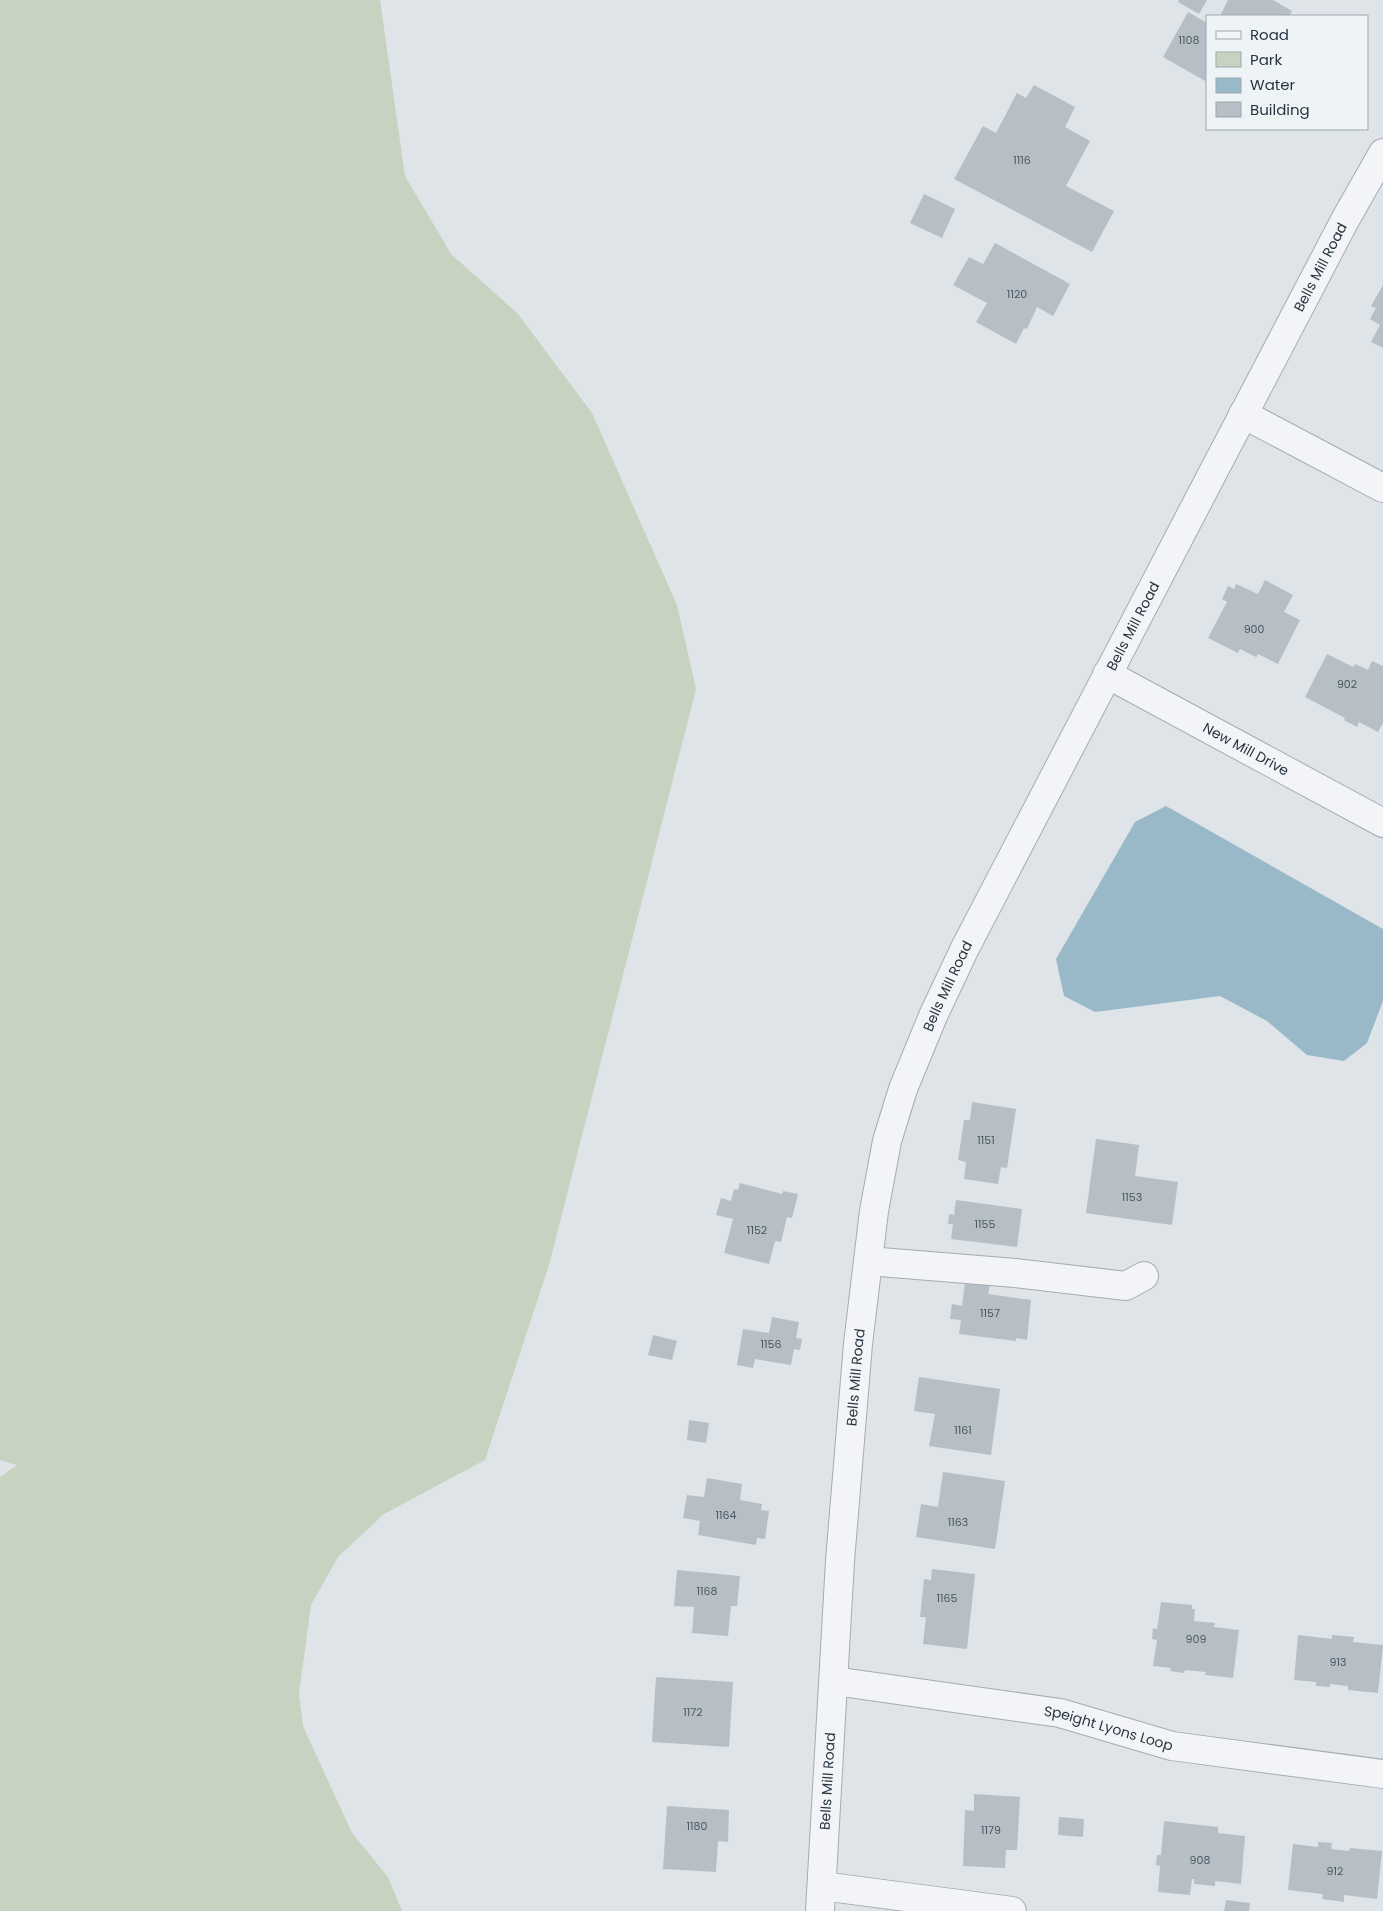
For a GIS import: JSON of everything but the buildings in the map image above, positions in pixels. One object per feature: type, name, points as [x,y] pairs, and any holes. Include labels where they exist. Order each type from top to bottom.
[{"type":"street","name":"Bells Mill Road","points":[[821,1899],[840,1561],[858,1344],[874,1211],[887,1141],[903,1089],[933,1016],[965,948],[1243,414],[1383,152]]},
{"type":"street","points":[[1243,414],[1383,488]]},
{"type":"street","name":"New Mill Drive","points":[[1107,674],[1383,823]]},
{"type":"street","points":[[868,1261],[1015,1273],[1126,1286],[1144,1276]]},
{"type":"street","name":"Speight Lyons Loop","points":[[834,1681],[1060,1713],[1172,1746],[1383,1774]]},
{"type":"street","points":[[821,1899],[1012,1911]]},
{"type":"green space","points":[[0,0],[380,0],[405,176],[451,254],[518,314],[592,413],[677,605],[696,689],[549,1265],[485,1460],[384,1514],[338,1557],[311,1605],[299,1694],[303,1726],[352,1833],[388,1877],[402,1911],[0,1911],[0,1477],[17,1465],[0,1460]]},
{"type":"water","points":[[1166,806],[1383,929],[1383,1001],[1367,1043],[1344,1061],[1307,1055],[1267,1021],[1220,996],[1095,1012],[1064,996],[1056,959],[1135,822]]}]
